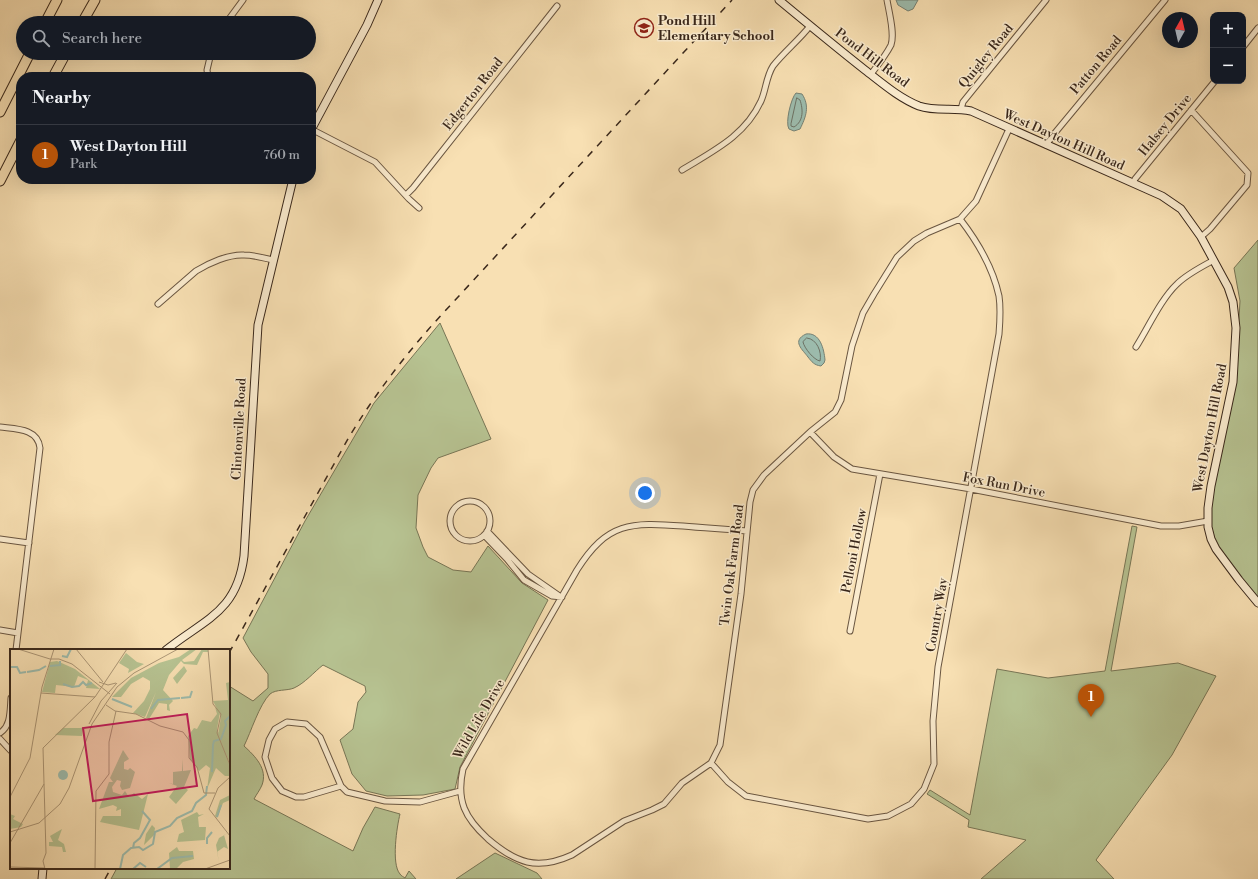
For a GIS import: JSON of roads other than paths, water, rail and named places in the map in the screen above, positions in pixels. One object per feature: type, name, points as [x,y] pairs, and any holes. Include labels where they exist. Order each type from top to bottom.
[{"type":"highway","points":[[49,16],[57,0]]},
{"type":"highway","points":[[86,16],[95,0]]},
{"type":"highway","points":[[20,72],[26,60]]},
{"type":"highway","points":[[56,72],[62,60]]},
{"type":"highway","points":[[0,112],[16,81]]},
{"type":"highway","points":[[0,182],[16,150]]},
{"type":"street","points":[[231,16],[243,0]]},
{"type":"street","points":[[316,120],[367,25],[378,0]]},
{"type":"street","name":"Pond Hill Road","points":[[779,0],[810,26],[901,96],[919,106],[932,109],[961,109]]},
{"type":"street","points":[[871,74],[892,43],[892,29],[886,0]]},
{"type":"street","name":"Quigley Road","points":[[961,109],[963,102],[1046,0]]},
{"type":"street","name":"Patton Road","points":[[1046,145],[1059,127],[1165,0]]},
{"type":"street","name":"Edgerton Road","points":[[406,195],[557,6]]},
{"type":"street","points":[[682,170],[730,141],[748,123],[761,101],[767,79],[773,67],[810,26]]},
{"type":"street","points":[[1246,44],[1256,36],[1258,28]]},
{"type":"street","points":[[207,72],[209,60]]},
{"type":"street","name":"Halsey Drive","points":[[1133,183],[1213,84]]},
{"type":"street","name":"West Dayton Hill Road","points":[[961,109],[971,111],[1162,196],[1184,212],[1201,237],[1225,280],[1231,295],[1236,336],[1233,386],[1211,481],[1208,521],[1211,539],[1216,549],[1230,569],[1258,603]]},
{"type":"street","points":[[1191,110],[1248,173],[1247,185],[1210,230],[1201,237]]},
{"type":"street","name":"Twin Oak Farm Road","points":[[711,763],[720,745],[741,594],[750,502],[754,490],[764,475],[810,432],[836,412],[842,400],[852,346],[864,313],[897,257],[914,241],[960,219],[976,201],[1009,129]]},
{"type":"street","points":[[316,132],[375,162],[419,208]]},
{"type":"street","name":"Clintonville Road","points":[[167,649],[218,613],[234,593],[240,578],[244,556],[256,337],[260,313],[292,184]]},
{"type":"street","name":"Country Way","points":[[711,763],[728,782],[746,796],[868,819],[888,816],[910,804],[924,789],[934,764],[933,721],[937,677],[999,334],[999,296],[986,260],[973,237],[960,219]]},
{"type":"street","points":[[158,304],[203,267],[235,256],[243,255],[273,260]]},
{"type":"street","points":[[1136,346],[1164,299],[1176,284],[1192,272],[1214,260]]},
{"type":"street","points":[[0,427],[31,433],[36,437],[39,443],[16,649]]},
{"type":"street","name":"Fox Run Drive","points":[[810,432],[834,457],[852,469],[971,489],[1161,526],[1179,526],[1208,521]]},
{"type":"street","name":"Pelloni Hollow","points":[[850,632],[880,474]]},
{"type":"street","points":[[468,501],[474,501],[480,504],[489,513],[490,520],[486,533],[475,540],[462,539],[456,535],[453,530],[451,517],[453,511],[457,506],[468,501]]},
{"type":"street","name":"Wild Life Drive","points":[[711,763],[687,779],[668,800],[658,807],[624,821],[572,855],[554,862],[543,863],[515,859],[492,842],[476,827],[467,815],[463,808],[460,791],[464,769],[584,558],[594,545],[606,536],[624,527],[638,524],[656,524],[747,532]]},
{"type":"street","points":[[486,533],[528,574],[562,597]]},
{"type":"street","points":[[0,538],[29,543]]},
{"type":"street","points":[[507,555],[524,580],[552,596],[562,597]]},
{"type":"street","points":[[524,580],[528,574]]},
{"type":"street","points":[[0,630],[18,633]]},
{"type":"street","points":[[0,733],[5,730],[8,725],[10,707]]},
{"type":"street","points":[[342,786],[304,797],[296,797],[282,791],[272,778],[265,757],[269,740],[275,729],[287,722],[306,724],[320,737],[342,786],[347,792],[385,801],[420,802],[460,791]]},
{"type":"street","points":[[0,739],[10,750]]},
{"type":"street","points":[[42,879],[43,869]]},
{"type":"water","points":[[896,0],[918,0],[913,9],[908,11],[898,5]]},
{"type":"water","points":[[796,93],[802,94],[806,103],[806,112],[800,129],[794,131],[789,129],[788,116]]},
{"type":"water","points":[[806,334],[811,334],[818,338],[822,346],[825,360],[821,366],[812,362],[800,346],[799,340]]},
{"type":"railway","points":[[230,651],[349,437],[378,392],[434,323],[732,0]]},
{"type":"railway","points":[[105,879],[110,869]]},
{"type":"place","name":"Pond Hill Elementary School","points":[[644,28]]},
{"type":"place","name":"West Dayton Hill","points":[[1091,717]]}]
